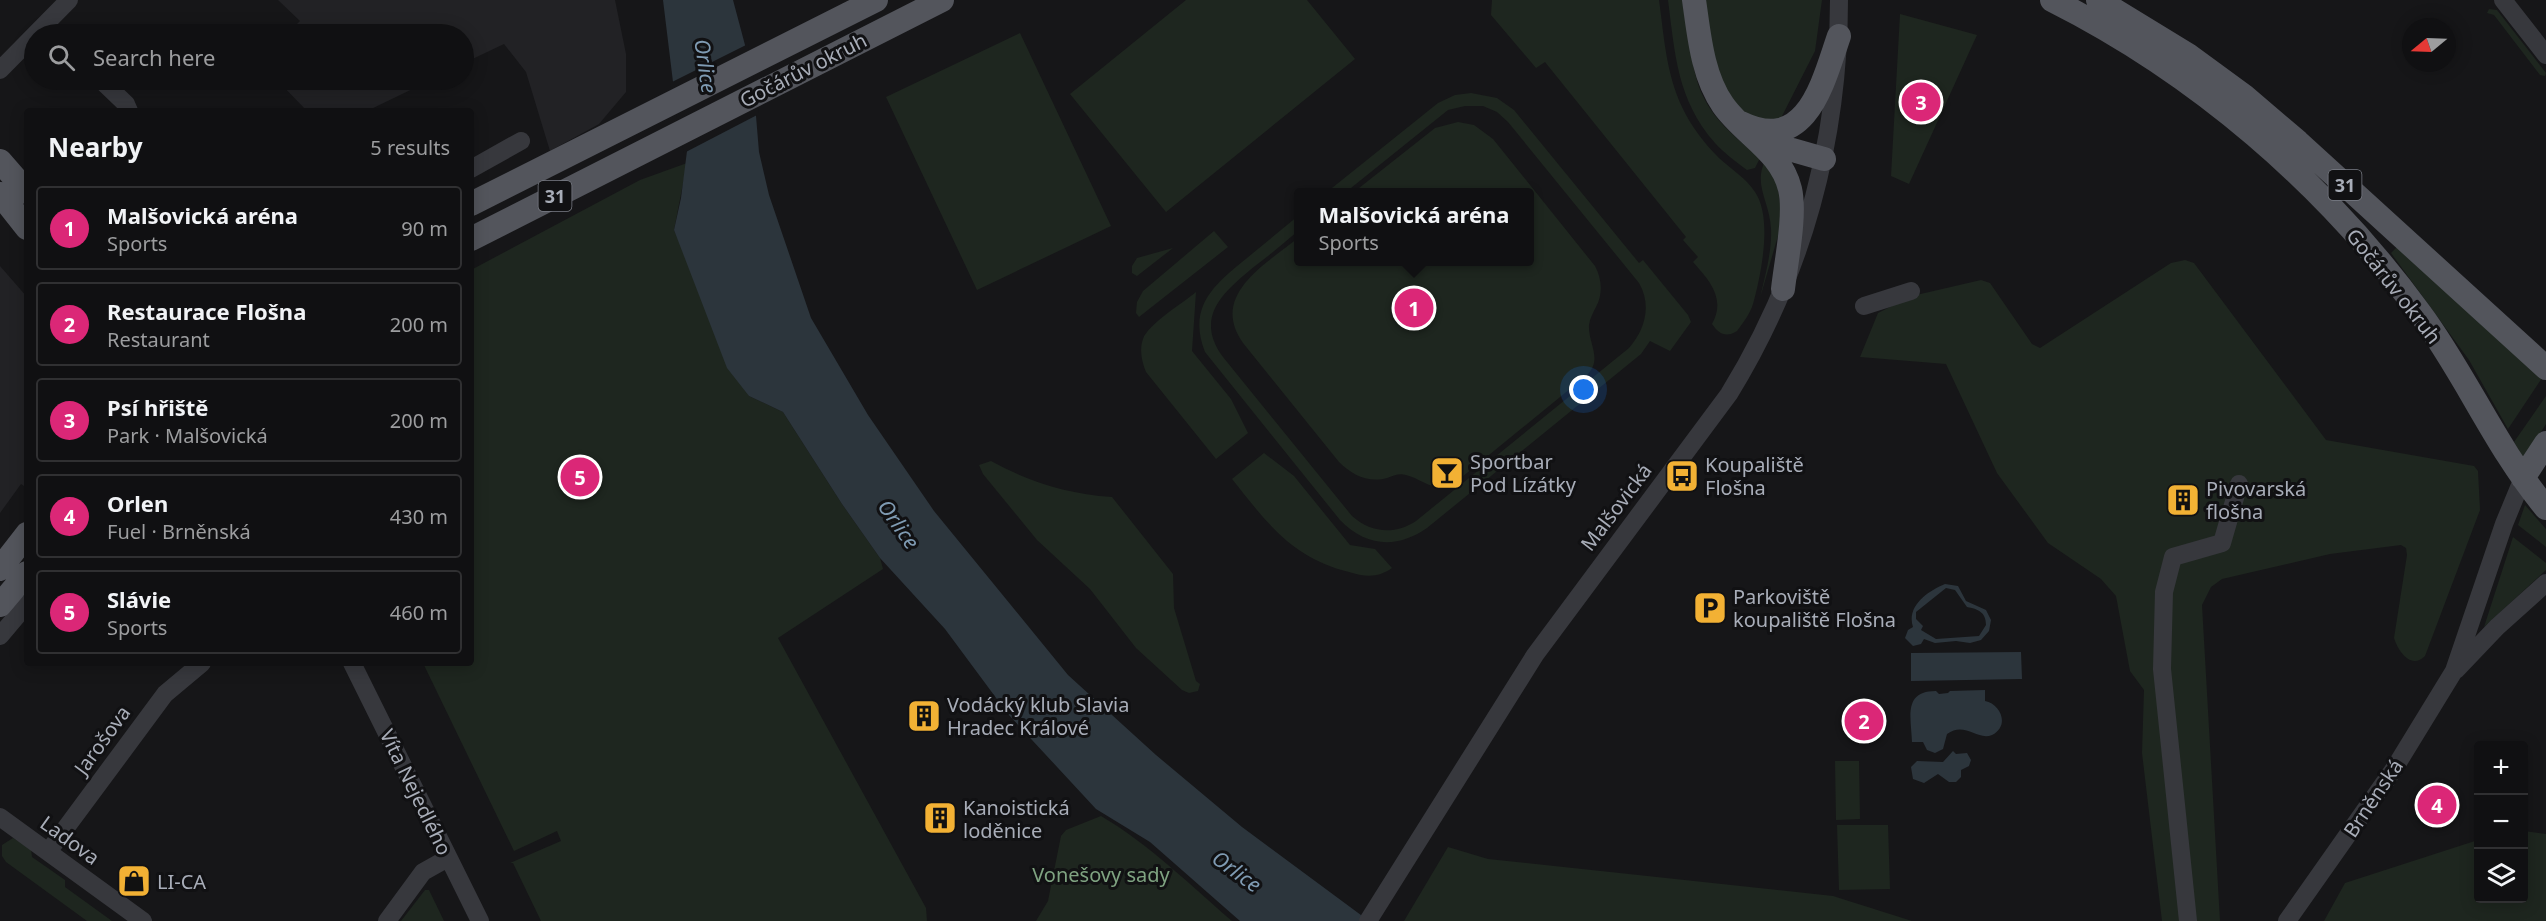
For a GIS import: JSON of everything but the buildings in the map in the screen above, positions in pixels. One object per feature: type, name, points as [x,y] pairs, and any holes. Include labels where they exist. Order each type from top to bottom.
[{"type":"main road","name":"Gočárův okruh","points":[[474,202],[876,0]]},
{"type":"main road","name":"Gočárův okruh","points":[[474,237],[942,0]]},
{"type":"main road","name":"Gočárův okruh","points":[[2052,0],[2131,45],[2194,88],[2269,146],[2301,177],[2367,249],[2420,313],[2523,478],[2546,508]]},
{"type":"main road","name":"Gočárův okruh","points":[[2098,0],[2188,55],[2244,96],[2298,142],[2546,368]]},
{"type":"main road","points":[[1694,6],[1711,83],[1730,114],[1774,157],[1787,179],[1791,202],[1783,289]]},
{"type":"main road","points":[[1730,114],[1746,125],[1770,131],[1781,130],[1796,123],[1815,100],[1839,36]]},
{"type":"main road","points":[[1730,114],[1750,130],[1772,142],[1824,159]]},
{"type":"main road","points":[[0,161],[24,189]]},
{"type":"main road","points":[[0,194],[24,224]]},
{"type":"main road","name":"Brněnská","points":[[2523,478],[2546,443]]},
{"type":"main road","points":[[0,569],[24,538]]},
{"type":"main road","points":[[0,605],[24,577]]},
{"type":"street","points":[[53,24],[69,0]]},
{"type":"street","name":"Malšovická","points":[[1368,921],[1535,655],[1729,394],[1755,349],[1783,289],[1814,206],[1835,94],[1839,0]]},
{"type":"street","points":[[2503,0],[2546,55]]},
{"type":"street","points":[[0,70],[24,50]]},
{"type":"street","points":[[111,90],[128,108]]},
{"type":"street","points":[[474,167],[521,141]]},
{"type":"street","points":[[1864,306],[1911,291]]},
{"type":"street","name":"Brněnská","points":[[2287,921],[2394,769],[2454,671],[2508,514],[2523,478]]},
{"type":"street","points":[[2187,921],[2162,669],[2164,592],[2172,557],[2222,543],[2239,484]]},
{"type":"street","name":"Brněnská","points":[[2454,671],[2497,627],[2546,583]]},
{"type":"street","points":[[0,636],[24,608]]},
{"type":"street","name":"Jarošova","points":[[48,852],[165,694],[198,666]]},
{"type":"street","name":"Víta Nejedlého","points":[[353,666],[480,921]]},
{"type":"street","name":"Ladova","points":[[0,817],[143,921]]},
{"type":"street","points":[[387,921],[423,872],[448,858]]},
{"type":"shaded area","points":[[278,0],[615,0],[626,54],[626,92],[599,124],[550,151],[526,72],[504,44],[474,58],[474,24],[297,24],[300,21]]},
{"type":"shaded area","points":[[287,90],[410,90],[373,108],[304,108]]},
{"type":"shaded area","points":[[0,266],[24,294],[24,486],[21,484],[0,513]]},
{"type":"green space","points":[[1186,0],[1307,0],[1355,59],[1166,212],[1070,94]]},
{"type":"green space","points":[[1492,0],[1659,0],[1669,68],[1682,107],[1703,140],[1719,158],[1747,182],[1760,203],[1763,216],[1764,247],[1759,278],[1752,308],[1737,331],[1723,334],[1712,324],[1716,315],[1717,298],[1710,283],[1693,262],[1698,257],[1683,240],[1686,237],[1545,62],[1536,68],[1491,15]]},
{"type":"green space","points":[[1668,0],[1682,0],[1693,62],[1703,96],[1721,122],[1760,158],[1755,168],[1747,170],[1722,150],[1702,127],[1693,110],[1680,76]]},
{"type":"green space","points":[[1704,0],[1822,0],[1815,51],[1777,126],[1758,123],[1744,114],[1724,87],[1713,52]]},
{"type":"green space","points":[[2489,9],[2497,10],[2546,73],[2545,76],[2540,75],[2494,15],[2487,13]]},
{"type":"green space","points":[[1900,14],[1977,35],[1909,184],[1891,176]]},
{"type":"green space","points":[[1020,33],[1111,226],[977,290],[886,97]]},
{"type":"green space","points":[[1471,93],[1497,98],[1514,110],[1639,263],[1643,260],[1688,315],[1691,322],[1670,351],[1650,341],[1641,354],[1427,528],[1404,539],[1382,542],[1360,536],[1340,520],[1205,352],[1199,322],[1202,309],[1207,298],[1224,277],[1294,219],[1294,234],[1244,275],[1224,295],[1216,306],[1211,329],[1223,357],[1352,516],[1367,526],[1383,530],[1400,529],[1416,521],[1629,348],[1635,341],[1645,317],[1645,300],[1639,283],[1508,122],[1497,112],[1483,106],[1465,106],[1448,110],[1351,188],[1332,188],[1438,103],[1455,95]]},
{"type":"green space","points":[[1458,122],[1474,125],[1493,139],[1532,188],[1359,188],[1435,128]]},
{"type":"green space","points":[[1765,161],[1777,176],[1782,222],[1760,298],[1771,238],[1770,219],[1761,186]]},
{"type":"green space","points":[[687,163],[674,230],[749,396],[783,412],[880,558],[883,569],[778,638],[926,908],[927,921],[541,921],[513,863],[510,863],[561,841],[557,831],[514,851],[424,666],[474,666],[474,268],[640,180]]},
{"type":"green space","points":[[1534,190],[1595,266],[1599,276],[1600,297],[1589,325],[1594,363],[1587,375],[1451,486],[1433,486],[1403,474],[1367,479],[1349,471],[1339,462],[1243,343],[1234,326],[1233,310],[1237,296],[1246,282],[1294,241],[1294,266],[1534,266]]},
{"type":"green space","points":[[1214,231],[1228,247],[1139,317],[1136,313],[1137,302],[1143,291]]},
{"type":"green space","points":[[2398,246],[2542,378],[2508,429],[2469,360],[2391,253]]},
{"type":"green space","points":[[1173,248],[1137,276],[1132,273],[1132,266],[1137,258]]},
{"type":"green space","points":[[2185,260],[2194,263],[2326,440],[2474,466],[2478,471],[2480,510],[2425,656],[2420,660],[2410,660],[2406,657],[2394,638],[2407,555],[2406,548],[2401,545],[2330,554],[2222,579],[2211,587],[2202,605],[2220,921],[2162,921],[2142,753],[2144,690],[2130,671],[2116,596],[2101,579],[2048,543],[1997,473],[1946,364],[1860,357],[1878,313],[1912,296],[1981,280],[1990,283],[2032,344],[2040,348],[2171,263]]},
{"type":"green space","points":[[1196,292],[1192,351],[1231,399],[1248,433],[1216,459],[1146,372],[1142,356],[1141,347],[1146,333],[1159,320]]},
{"type":"green space","points":[[2546,396],[2546,424],[2524,459],[2514,442]]},
{"type":"green space","points":[[1264,453],[1294,476],[1350,545],[1375,549],[1392,568],[1376,575],[1355,574],[1312,558],[1282,537],[1232,479]]},
{"type":"green space","points":[[991,461],[1049,486],[1112,497],[1173,574],[1174,608],[1196,681],[1200,684],[1198,691],[1189,693],[1182,690],[1136,648],[1090,589],[1037,540],[983,474],[979,465]]},
{"type":"green space","points":[[2525,505],[2546,529],[2546,547],[2518,525]]},
{"type":"green space","points":[[2513,537],[2546,563],[2546,570],[2484,627]]},
{"type":"green space","points":[[1835,761],[1859,761],[1860,819],[1836,820]]},
{"type":"green space","name":"Vonešovy sady","points":[[1101,816],[1136,839],[1232,921],[1036,921],[1048,901],[1061,836],[1066,830]]},
{"type":"green space","points":[[1837,825],[1888,825],[1890,889],[1839,890]]},
{"type":"green space","points":[[2528,832],[2546,834],[2546,921],[2324,921],[2345,883],[2474,841],[2474,903],[2528,903]]},
{"type":"green space","points":[[13,838],[31,849],[32,857],[65,880],[65,887],[112,921],[87,921],[6,862],[2,856],[2,845]]},
{"type":"green space","points":[[1448,847],[1488,859],[1833,896],[1912,921],[1404,921]]},
{"type":"green space","points":[[425,890],[429,890],[444,921],[401,921]]},
{"type":"water","name":"Orlice","points":[[663,0],[733,0],[745,45],[759,152],[769,195],[811,318],[868,415],[934,511],[1068,675],[1156,755],[1242,827],[1369,921],[1240,921],[1150,842],[1096,809],[1008,714],[945,629],[880,558],[783,412],[749,396],[727,368],[674,230],[687,151],[673,82]]},
{"type":"water","points":[[1945,584],[1958,586],[1966,601],[1986,610],[1991,620],[1989,631],[1981,640],[1970,643],[1956,641],[1935,643],[1924,639],[1921,644],[1913,646],[1905,638],[1908,630],[1913,627],[1913,612],[1916,606],[1920,600]],"holes":[[[1946,588],[1955,590],[1967,607],[1983,614],[1986,625],[1979,636],[1936,639],[1921,630],[1923,626],[1916,619],[1916,612]]]},
{"type":"water","points":[[2021,652],[2022,679],[1911,681],[1911,653]]},
{"type":"water","points":[[1985,690],[1985,701],[1995,706],[2001,716],[2001,726],[1998,731],[1992,735],[1981,736],[1965,730],[1953,731],[1947,734],[1943,749],[1935,753],[1927,750],[1923,742],[1912,742],[1911,707],[1918,695],[1936,691],[1939,694],[1950,691]]},
{"type":"water","points":[[1953,751],[1956,754],[1967,753],[1971,760],[1969,766],[1961,770],[1961,777],[1956,782],[1949,782],[1938,774],[1924,783],[1913,779],[1911,767],[1917,761],[1943,762]]},
{"type":"pier","points":[[748,44],[759,114],[684,153],[670,83]]},
{"type":"place","name":"Psí hřiště","points":[[1921,102]]},
{"type":"place","name":"Malšovická aréna","points":[[1414,308]]},
{"type":"place","name":"Sportbar Pod Lízátky","points":[[1447,473]]},
{"type":"place","name":"Koupaliště Flošna","points":[[1682,476]]},
{"type":"place","name":"Slávie","points":[[580,477]]},
{"type":"place","name":"Pivovarská flošna","points":[[2183,500]]},
{"type":"place","name":"Parkoviště koupaliště Flošna","points":[[1710,608]]},
{"type":"place","name":"Vodácký klub Slavia Hradec Králové","points":[[924,716]]},
{"type":"place","name":"Restaurace Flošna","points":[[1864,721]]},
{"type":"place","name":"Orlen","points":[[2437,805]]},
{"type":"place","name":"Kanoistická loděnice","points":[[940,818]]},
{"type":"place","name":"LI-CA","points":[[134,881]]}]
